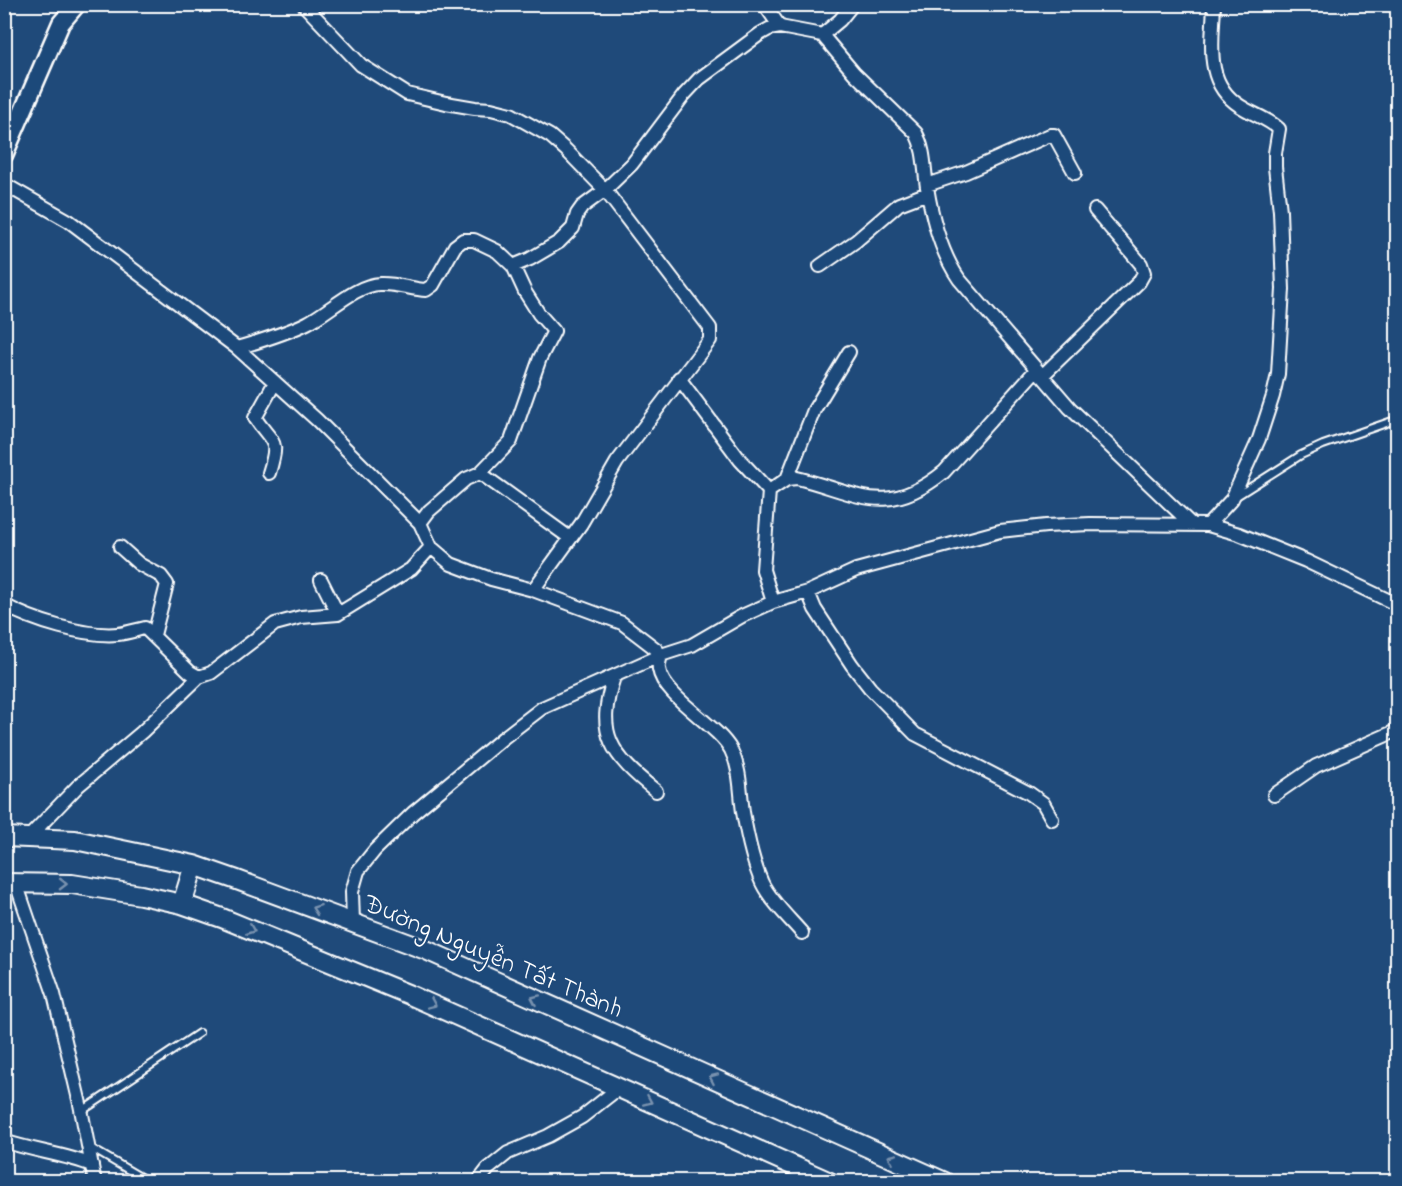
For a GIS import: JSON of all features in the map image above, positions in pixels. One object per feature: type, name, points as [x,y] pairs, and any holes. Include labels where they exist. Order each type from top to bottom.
[{"type":"main road","points":[[4,155],[61,23],[77,4]]},
{"type":"main road","name":"Đường Nguyễn Tất Thành","points":[[4,837],[75,840],[194,865],[353,922],[426,950],[945,1182]]},
{"type":"main road","points":[[182,904],[194,865]]},
{"type":"main road","points":[[10,883],[72,884],[141,895],[182,904],[222,918],[410,995],[830,1182]]},
{"type":"street","points":[[303,4],[361,65],[407,94],[511,114],[550,136],[605,190],[710,328],[710,340],[617,462],[590,511],[533,590]]},
{"type":"street","points":[[764,4],[780,27]]},
{"type":"street","points":[[822,35],[854,4]]},
{"type":"street","points":[[1208,525],[1232,499],[1259,439],[1273,396],[1278,374],[1284,289],[1275,167],[1279,129],[1229,98],[1217,82],[1213,64],[1214,4]]},
{"type":"street","points":[[513,266],[530,260],[559,242],[573,228],[577,214],[582,207],[605,190],[632,164],[699,78],[760,34],[780,27],[822,35],[854,73],[916,133],[924,154],[927,189],[942,246],[951,268],[1039,373],[1096,434],[1191,524]]},
{"type":"street","points":[[820,266],[849,246],[899,204],[927,189],[1050,135],[1054,135],[1058,141],[1075,173]]},
{"type":"street","points":[[4,184],[69,221],[237,348],[274,384],[317,420],[420,523],[431,547],[451,564],[622,622],[656,648],[661,656],[658,667],[663,679],[674,693],[729,747],[741,780],[743,812],[762,884],[802,933]]},
{"type":"street","points":[[769,491],[788,478],[797,478],[861,498],[880,500],[897,498],[914,492],[944,472],[1039,373],[1139,282],[1144,273],[1141,264],[1095,210]]},
{"type":"street","points":[[237,348],[305,324],[367,286],[380,284],[426,290],[433,285],[455,246],[463,240],[474,240],[496,251],[513,266],[525,292],[554,332],[540,358],[511,441],[480,472],[466,479],[429,511],[420,523]]},
{"type":"street","points":[[788,478],[814,410],[849,352]]},
{"type":"street","points":[[679,378],[740,460],[769,491],[764,570],[773,603]]},
{"type":"street","points":[[269,473],[276,450],[274,441],[255,418],[274,384]]},
{"type":"street","points":[[480,472],[570,538]]},
{"type":"street","points":[[353,922],[352,892],[358,871],[375,850],[413,813],[542,708],[661,656],[692,645],[742,616],[808,592],[856,570],[999,531],[1068,525],[1208,525],[1239,534],[1306,561],[1398,606]]},
{"type":"street","points":[[120,547],[139,564],[161,576],[167,584],[154,635]]},
{"type":"street","points":[[28,838],[78,786],[142,732],[199,677],[211,673],[275,624],[301,617],[338,614],[411,569],[431,547]]},
{"type":"street","points":[[321,580],[338,614]]},
{"type":"street","points":[[808,592],[815,609],[870,688],[915,734],[1029,793],[1043,803],[1052,819]]},
{"type":"street","points":[[4,605],[55,625],[95,633],[118,634],[146,628],[190,672],[199,677]]},
{"type":"street","points":[[615,677],[609,693],[605,717],[608,736],[616,753],[633,773],[656,791]]},
{"type":"street","points":[[1274,795],[1316,766],[1398,730]]},
{"type":"street","points":[[10,883],[54,994],[82,1112],[95,1182]]},
{"type":"street","points":[[478,1182],[488,1169],[508,1153],[548,1136],[582,1117],[619,1088]]},
{"type":"street","points":[[4,1141],[49,1154],[72,1157],[92,1165]]},
{"type":"lane","points":[[1232,499],[1302,455],[1398,418]]},
{"type":"lane","points":[[82,1112],[199,1033]]},
{"type":"lane","points":[[89,1147],[149,1182]]}]
